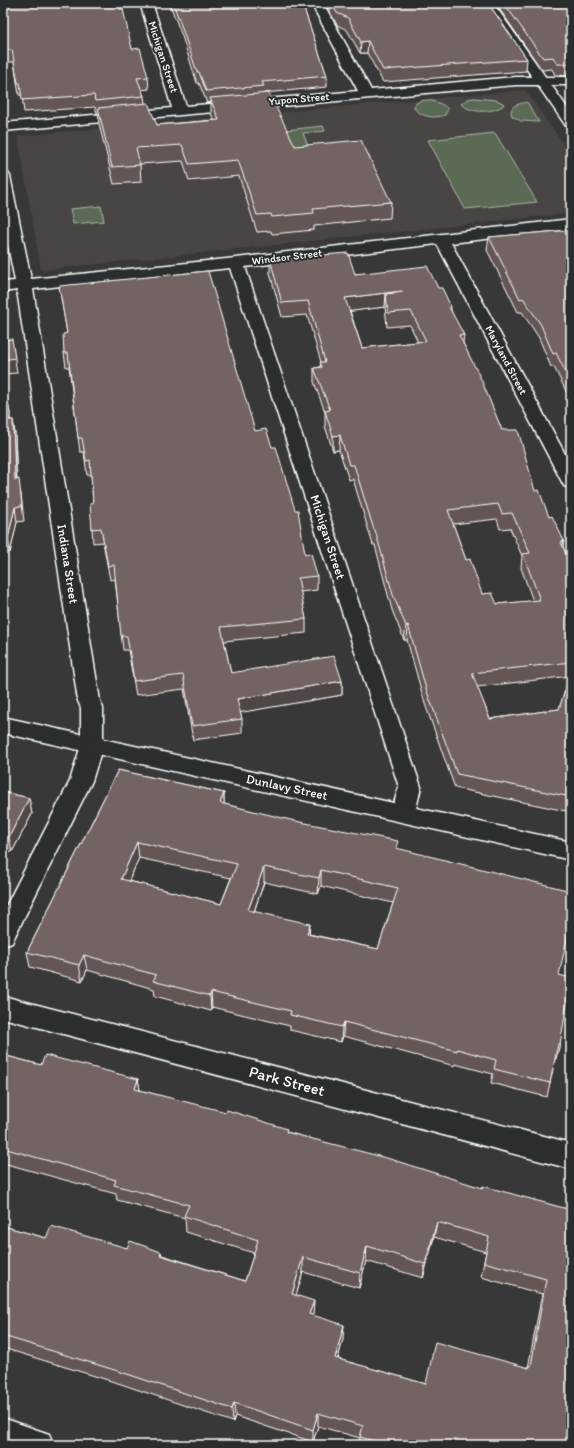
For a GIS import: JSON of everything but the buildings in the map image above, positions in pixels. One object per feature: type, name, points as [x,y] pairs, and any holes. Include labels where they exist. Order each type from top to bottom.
[{"type":"street","name":"Michigan Street","points":[[146,3],[180,110]]},
{"type":"street","points":[[317,3],[366,93]]},
{"type":"street","points":[[486,3],[571,123]]},
{"type":"street","name":"Yupon Street","points":[[3,127],[366,93],[516,81],[571,81]]},
{"type":"street","name":"Indiana Street","points":[[3,176],[17,256],[13,286],[92,708],[92,745],[77,790],[3,936]]},
{"type":"street","name":"Windsor Street","points":[[13,286],[236,263],[571,224]]},
{"type":"street","name":"Maryland Street","points":[[441,238],[571,482]]},
{"type":"street","name":"Michigan Street","points":[[236,263],[410,787],[403,813]]},
{"type":"street","name":"Dunlavy Street","points":[[3,725],[571,851]]},
{"type":"street","name":"Park Street","points":[[3,1007],[571,1156]]},
{"type":"street","points":[[3,1434],[38,1445]]},
{"type":"shaded area","points":[[525,90],[571,155],[571,213],[41,270],[18,136]]},
{"type":"green space","points":[[474,98],[496,100],[504,105],[494,110],[477,111],[471,110],[461,104],[468,99]]},
{"type":"green space","points":[[426,100],[446,107],[448,109],[445,115],[437,117],[428,116],[420,113],[414,108],[415,104]]},
{"type":"green space","points":[[527,102],[539,122],[521,121],[512,116],[511,112],[513,107]]},
{"type":"green space","points":[[323,126],[325,131],[303,133],[312,157],[298,157],[286,130]]},
{"type":"green space","points":[[495,133],[537,202],[465,209],[428,140]]},
{"type":"green space","points":[[101,206],[104,221],[73,224],[70,209]]}]
